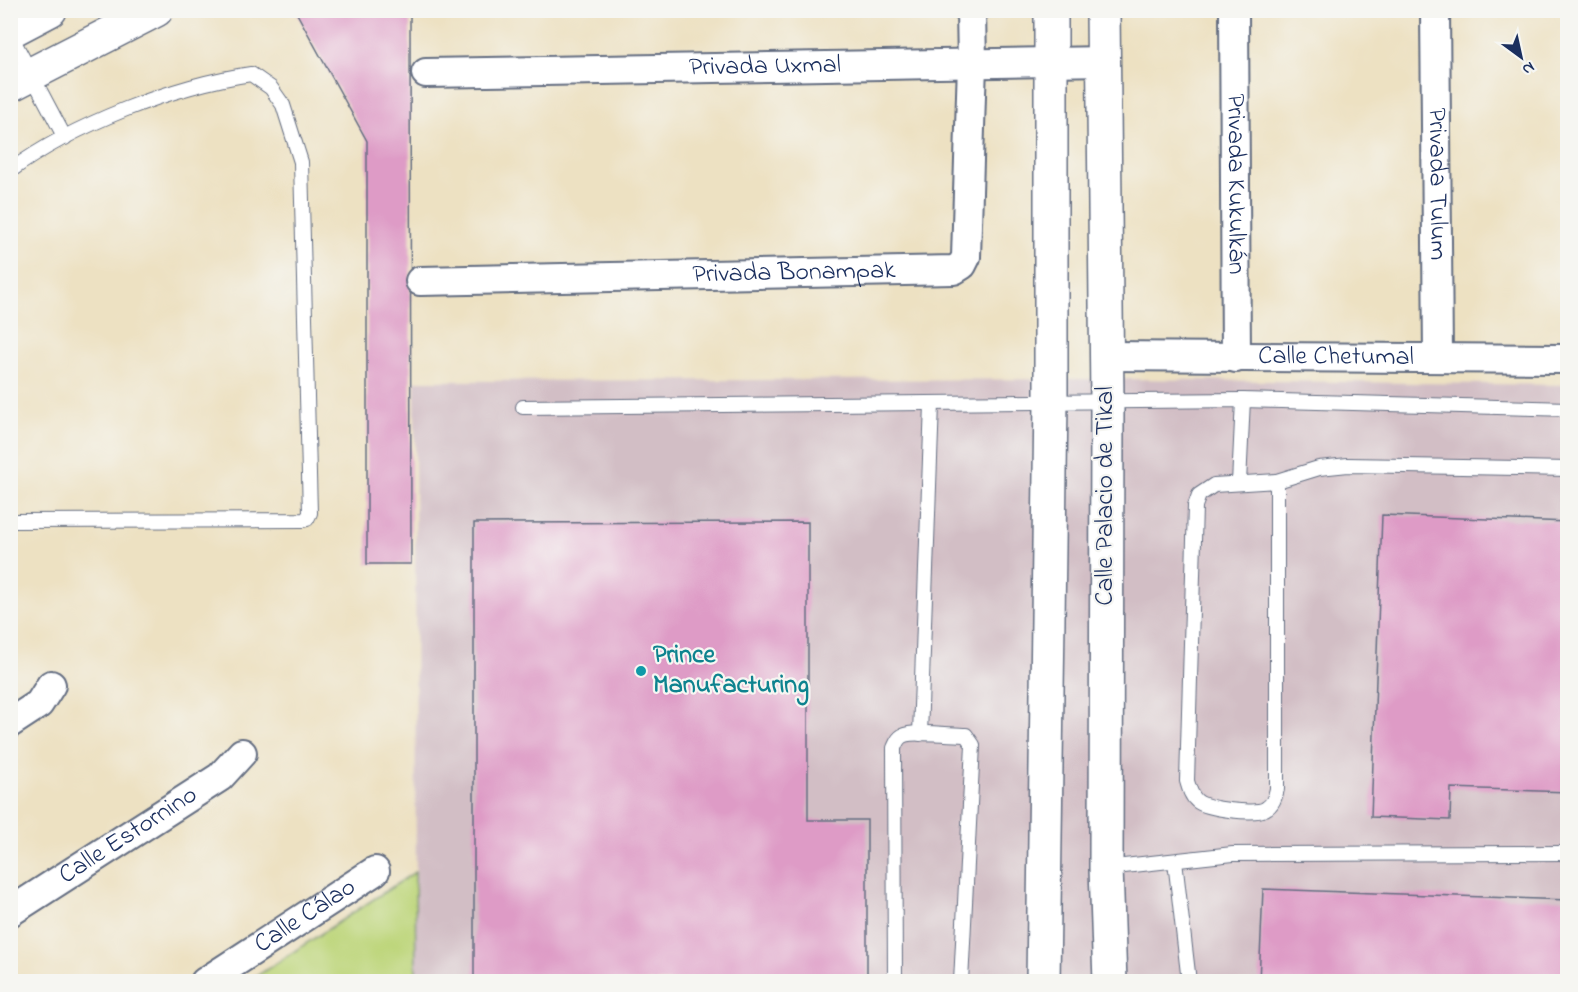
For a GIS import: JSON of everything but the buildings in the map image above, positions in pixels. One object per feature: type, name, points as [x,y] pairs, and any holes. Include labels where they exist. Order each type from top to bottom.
[{"type":"street","points":[[10,32],[50,10]]},
{"type":"street","points":[[21,80],[156,10]]},
{"type":"street","name":"Privada Bonampak","points":[[420,281],[954,270],[962,265],[966,257],[972,63],[971,10]]},
{"type":"street","points":[[1043,981],[1051,401],[1051,10]]},
{"type":"street","name":"Calle Palacio de Tikal","points":[[1103,10],[1107,402],[1106,868],[1110,981]]},
{"type":"street","name":"Privada Kukulkán","points":[[1234,10],[1236,358]]},
{"type":"street","name":"Privada Tulum","points":[[1435,10],[1438,356]]},
{"type":"street","name":"Privada Uxmal","points":[[426,73],[1052,60],[1105,61]]},
{"type":"street","name":"Calle Chetumal","points":[[1105,356],[1236,358],[1438,356],[1568,359]]},
{"type":"street","points":[[10,723],[39,704],[51,685]]},
{"type":"street","name":"Calle Estornino","points":[[10,912],[220,777],[242,753]]},
{"type":"street","name":"Calle Cálao","points":[[205,981],[375,871]]},
{"type":"lane","points":[[10,32],[21,80],[65,138]]},
{"type":"lane","points":[[10,171],[65,138],[134,106],[221,78],[251,74],[271,87],[283,105],[301,162],[310,513],[307,519],[303,520],[10,521]]},
{"type":"lane","points":[[1239,483],[1243,400]]},
{"type":"lane","points":[[523,407],[1243,400],[1568,409]]},
{"type":"lane","points":[[920,734],[932,404]]},
{"type":"lane","points":[[1276,481],[1277,789],[1273,801],[1265,809],[1253,812],[1205,806],[1196,800],[1187,781],[1195,506],[1204,489],[1239,483],[1276,481],[1319,468],[1348,465],[1568,468]]},
{"type":"lane","points":[[895,981],[894,748],[897,740],[903,735],[920,734],[966,735],[973,745],[961,981]]},
{"type":"lane","points":[[1106,868],[1233,854],[1568,853]]},
{"type":"lane","points":[[1175,861],[1189,981]]},
{"type":"shaded area","points":[[1129,379],[1567,385],[1567,981],[416,981],[415,381]]},
{"type":"green space","points":[[415,872],[416,981],[249,981]]},
{"type":"place","name":"Prince Manufacturing","points":[[641,671]]}]
